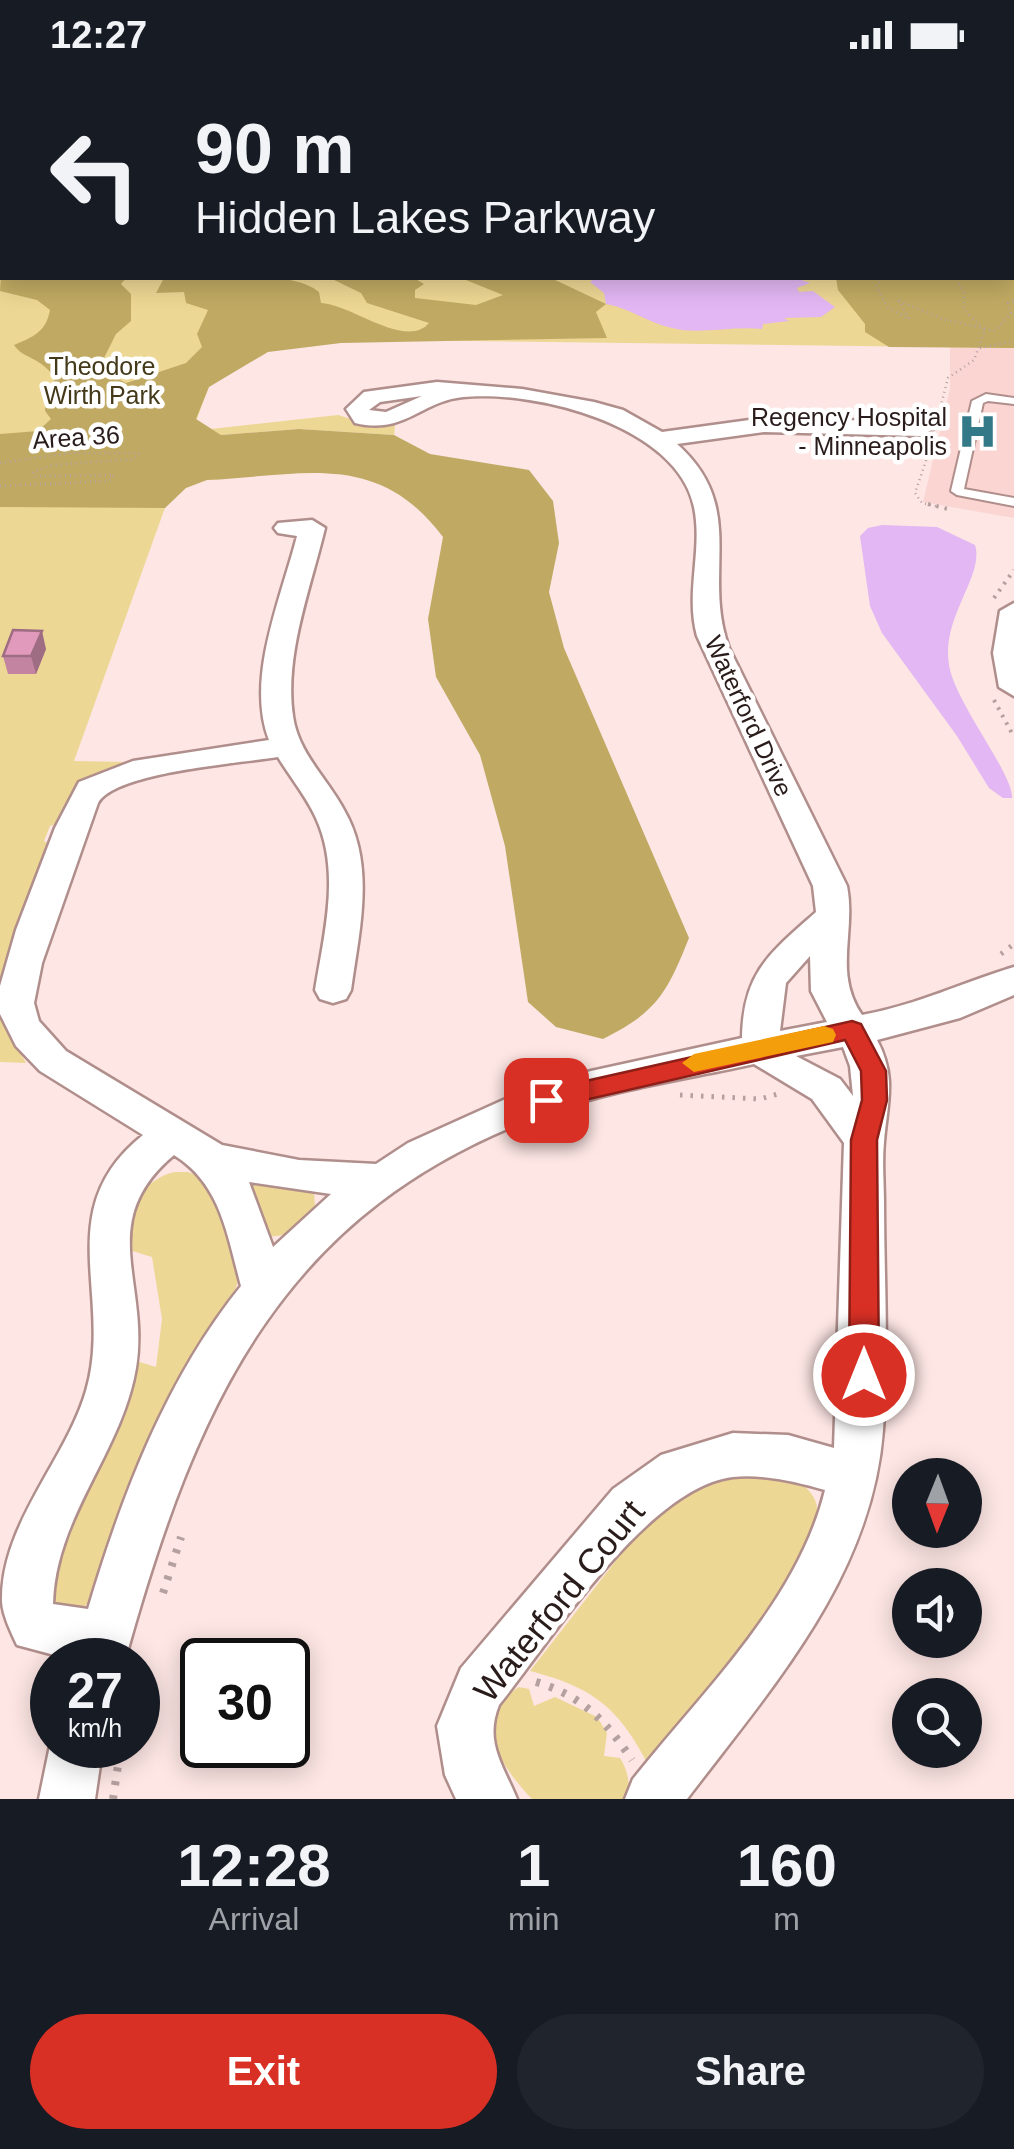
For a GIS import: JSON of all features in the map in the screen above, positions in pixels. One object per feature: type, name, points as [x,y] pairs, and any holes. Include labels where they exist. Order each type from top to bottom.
[{"type":"street","name":"Waterford Drive","points":[[454,392],[570,402],[614,415],[660,439],[686,467],[705,501],[709,523],[703,582],[710,633],[830,886],[834,914],[827,980],[833,1000],[852,1030]]},
{"type":"street","points":[[660,439],[764,425],[930,427]]},
{"type":"street","points":[[287,528],[312,528],[277,697],[284,747],[327,808],[343,850],[345,900],[333,990]]},
{"type":"street","points":[[1014,611],[1006,653],[1014,688]]},
{"type":"street","points":[[284,747],[133,770],[90,789],[67,837],[18,987],[20,1020],[32,1042],[54,1062],[213,1159],[299,1176],[375,1180]]},
{"type":"street","points":[[834,914],[772,972],[761,993],[761,1048],[842,1106],[864,1140]]},
{"type":"street","points":[[119,1638],[154,1484],[192,1394],[263,1286],[375,1180],[453,1136],[514,1110],[577,1090],[946,1007],[1014,980]]},
{"type":"street","points":[[654,1798],[811,1587],[834,1539],[853,1476],[864,1375],[864,1140],[874,1100],[873,1071],[852,1030]]},
{"type":"street","points":[[78,1638],[35,1627],[25,1614],[22,1572],[32,1542],[94,1431],[110,1388],[116,1340],[106,1230],[110,1208],[121,1180],[140,1155],[171,1135]]},
{"type":"street","points":[[213,1159],[238,1200],[263,1286]]},
{"type":"street","name":"Waterford Court","points":[[488,1799],[472,1776],[464,1726],[480,1687],[630,1506],[678,1471],[732,1455],[788,1457],[853,1476]]},
{"type":"street","points":[[67,1799],[72,1768]]},
{"type":"lane","points":[[1014,401],[986,397],[978,401],[957,492],[1014,502]]},
{"type":"path","points":[[881,280],[876,285],[879,299],[900,318],[909,316],[899,301],[985,330],[996,330],[1012,312],[1008,304],[1014,301]]},
{"type":"path","points":[[957,280],[964,292],[964,310],[985,330]]},
{"type":"path","points":[[930,427],[948,378],[974,360],[985,330]]},
{"type":"path","points":[[980,348],[1014,341]]},
{"type":"path","name":"Area 36","points":[[0,464],[69,453],[139,453],[134,459],[52,465],[33,472],[34,476],[114,475],[109,481],[0,486]]},
{"type":"path","points":[[662,1098],[760,1099],[777,1094],[803,1076]]},
{"type":"path","points":[[160,1599],[184,1528]]},
{"type":"path","points":[[491,1673],[575,1694],[597,1712],[654,1798]]},
{"type":"path","points":[[113,1799],[118,1768]]},
{"type":"shaded area","points":[[802,280],[810,283],[797,288],[799,292],[813,291],[835,307],[821,317],[784,318],[789,321],[763,324],[762,329],[682,330],[606,304],[604,293],[590,282]]},
{"type":"shaded area","name":"Regency Hospital - Minneapolis","points":[[950,347],[1014,348],[1014,518],[923,502],[950,389]]},
{"type":"shaded area","points":[[937,527],[975,545],[974,571],[950,633],[950,670],[1004,774],[1012,798],[1003,798],[989,788],[957,736],[882,633],[870,606],[860,536],[868,528]]},
{"type":"green space","name":"Theodore Wirth Park","points":[[0,280],[1014,280],[1014,348],[226,338],[74,761],[125,762],[83,785],[67,801],[56,824],[50,826],[44,841],[51,845],[2,990],[3,1020],[26,1063],[0,1062]]},
{"type":"green space","points":[[1,280],[124,280],[121,284],[131,294],[131,321],[116,334],[102,362],[105,372],[126,383],[186,363],[202,347],[197,334],[208,310],[186,303],[184,292],[156,293],[163,280],[289,280],[319,292],[321,303],[407,331],[419,330],[429,323],[367,303],[361,293],[334,280],[417,280],[424,284],[415,290],[415,298],[476,305],[503,295],[466,280],[555,280],[606,304],[596,312],[607,338],[341,343],[268,352],[209,387],[196,419],[221,435],[299,429],[394,435],[430,454],[529,470],[553,501],[559,543],[549,592],[564,648],[689,938],[674,973],[648,1010],[603,1039],[556,1027],[528,1002],[505,846],[480,755],[436,677],[428,619],[443,537],[418,509],[392,490],[364,479],[306,473],[207,480],[186,488],[165,508],[0,507],[0,434],[38,431],[51,419],[45,411],[46,388],[56,379],[14,345],[42,329],[50,310],[37,300],[0,291]]},
{"type":"green space","points":[[836,280],[1014,280],[1014,348],[889,347],[865,332],[865,324],[838,290]]},
{"type":"green space","points":[[338,415],[367,424],[395,425],[394,435],[299,429],[221,435],[211,429]]},
{"type":"green space","points":[[174,1172],[188,1172],[210,1181],[237,1247],[238,1280],[229,1303],[193,1355],[161,1412],[93,1597],[85,1606],[54,1609],[43,1567],[136,1361],[156,1367],[162,1319],[152,1257],[126,1249],[125,1225],[143,1191]]},
{"type":"green space","points":[[243,1176],[314,1191],[315,1208],[284,1235],[268,1237]]},
{"type":"green space","points":[[749,1476],[802,1483],[817,1505],[812,1532],[774,1600],[650,1768],[627,1730],[603,1703],[572,1685],[530,1671],[653,1513],[698,1488]]},
{"type":"green space","points":[[519,1687],[529,1689],[534,1706],[555,1697],[597,1717],[607,1733],[604,1756],[620,1758],[625,1768],[629,1783],[627,1799],[532,1799],[501,1759],[493,1729],[503,1700]]},
{"type":"building","points":[[13,630],[42,631],[31,656],[3,656]]},
{"type":"slow traffic","points":[[694,1063],[824,1035]]},
{"type":"place","name":"Regency Hospital - Minneapolis","points":[[977,431]]},
{"type":"route","points":[[546,1100],[852,1030],[873,1071],[874,1100],[864,1140],[864,1375]]}]
